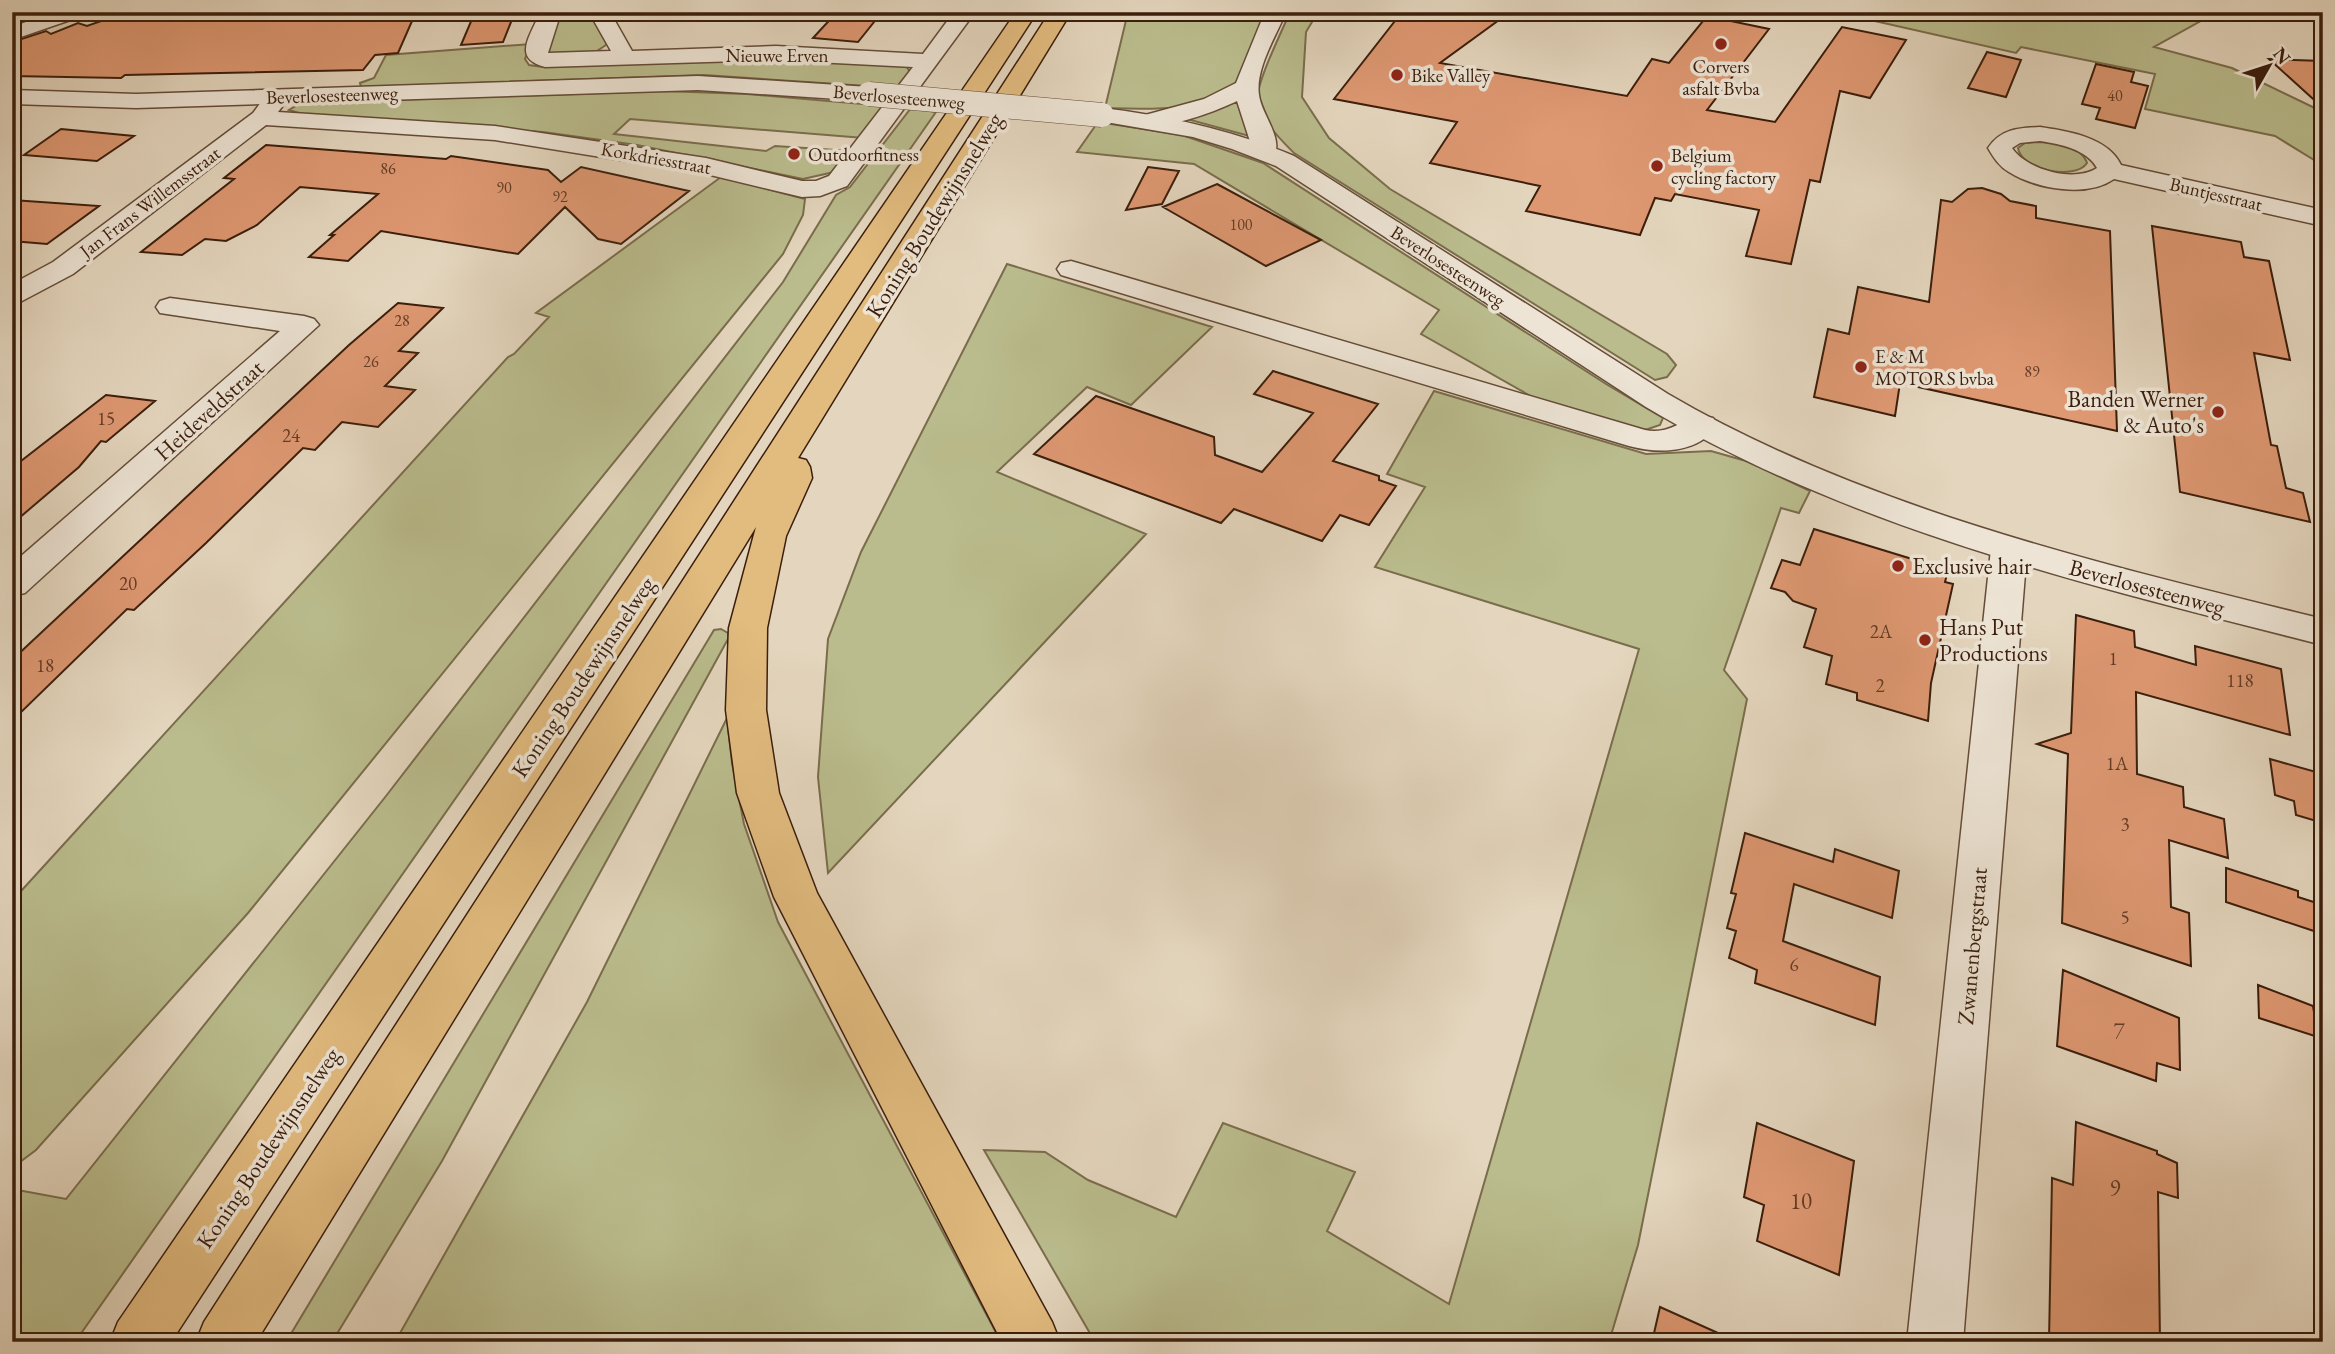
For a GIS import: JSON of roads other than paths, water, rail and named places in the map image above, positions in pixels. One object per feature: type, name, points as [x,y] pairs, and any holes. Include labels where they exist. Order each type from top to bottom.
[{"type":"highway","name":"Koning Boudewijnsnelweg","points":[[138,1342],[1027,12]]},
{"type":"highway","name":"Koning Boudewijnsnelweg","points":[[224,1342],[1061,12]]},
{"type":"highway","points":[[790,444],[795,478],[769,536],[748,628],[746,710],[758,793],[796,897],[1032,1342]]},
{"type":"street","points":[[12,34],[75,12]]},
{"type":"street","name":"Nieuwe Erven","points":[[551,12],[537,49],[537,57],[562,62],[625,57],[776,53],[928,61]]},
{"type":"street","points":[[599,12],[625,57]]},
{"type":"street","name":"Korkdriesstraat","points":[[261,118],[495,134],[604,148],[706,166],[802,189],[820,188],[838,181],[965,12]]},
{"type":"street","points":[[1264,152],[1265,141],[1254,118],[1246,87],[1276,12]]},
{"type":"street","name":"Beverlosesteenweg","points":[[12,97],[136,102],[698,83],[869,94],[1102,115],[1153,120],[1204,131],[1264,152],[1309,176],[1614,372],[1702,425],[1808,475],[1893,510],[2009,549],[2129,584],[2323,632]]},
{"type":"street","points":[[1153,120],[1213,104],[1246,87]]},
{"type":"street","name":"Jan Frans Willemsstraat","points":[[12,295],[62,268],[261,118],[269,111],[276,97]]},
{"type":"street","name":"Buntjesstraat","points":[[2110,170],[2323,218]]},
{"type":"street","points":[[1071,270],[1640,439],[1661,444],[1677,440],[1702,425]]},
{"type":"street","name":"Heideveldstraat","points":[[12,584],[304,325],[170,307]]},
{"type":"street","name":"Zwanenbergstraat","points":[[1935,1342],[2009,549]]},
{"type":"place","name":"Corvers asfalt Bvba","points":[[1721,44]]},
{"type":"place","name":"Bike Valley","points":[[1397,75]]},
{"type":"place","name":"Outdoorfitness","points":[[794,154]]},
{"type":"place","name":"Belgium cycling factory","points":[[1657,166]]},
{"type":"place","name":"E & M MOTORS bvba","points":[[1861,367]]},
{"type":"place","name":"Banden Werner & Auto's","points":[[2218,412]]},
{"type":"place","name":"Exclusive hair","points":[[1898,566]]},
{"type":"place","name":"Hans Put Productions","points":[[1925,640]]}]
